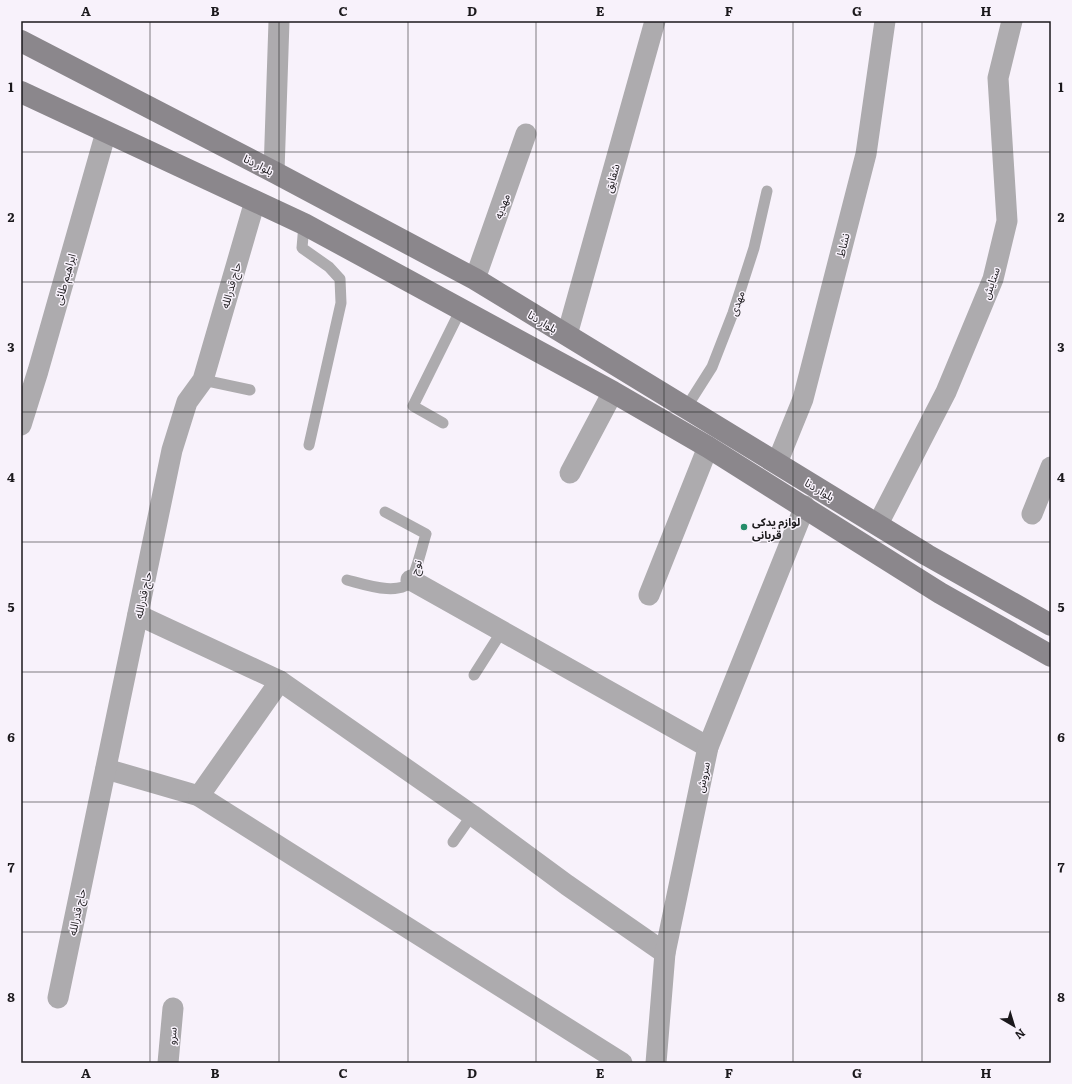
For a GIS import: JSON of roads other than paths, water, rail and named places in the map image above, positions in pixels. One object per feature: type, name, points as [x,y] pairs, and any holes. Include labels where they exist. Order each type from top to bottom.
[{"type":"main road","name":"بلوار دنا","points":[[21,41],[274,172],[475,279],[927,555],[1051,625]]},
{"type":"main road","name":"بلوار دنا","points":[[21,92],[304,224],[613,392],[708,447],[805,506],[935,589],[1051,656]]},
{"type":"main road","points":[[354,251],[372,224]]},
{"type":"street","points":[[274,172],[279,21]]},
{"type":"street","name":"شقایق","points":[[567,335],[655,21]]},
{"type":"street","name":"نشاط","points":[[777,463],[803,399],[866,154],[885,21]]},
{"type":"street","name":"ستایش","points":[[878,524],[946,392],[993,280],[1007,221],[998,78],[1012,21]]},
{"type":"street","name":"ابراهیم طائی","points":[[21,425],[38,371],[106,132]]},
{"type":"street","name":"مهدیه","points":[[475,279],[526,134]]},
{"type":"street","name":"حاج قدرالله","points":[[58,998],[172,450],[187,402],[203,380],[255,201]]},
{"type":"street","points":[[570,473],[613,392]]},
{"type":"street","points":[[649,595],[708,447]]},
{"type":"street","points":[[1032,514],[1051,467]]},
{"type":"street","name":"سروش","points":[[656,1063],[665,952],[708,747],[805,506]]},
{"type":"street","points":[[411,580],[708,747]]},
{"type":"street","points":[[138,615],[280,681],[472,815],[567,885],[665,952]]},
{"type":"street","points":[[199,796],[280,681]]},
{"type":"street","points":[[106,769],[199,796],[622,1063]]},
{"type":"street","name":"سرو","points":[[168,1063],[173,1008]]},
{"type":"lane","name":"مهدی","points":[[686,408],[712,367],[733,312],[754,248],[767,191]]},
{"type":"lane","points":[[304,224],[302,248],[329,267],[340,279],[341,303],[309,445]]},
{"type":"lane","points":[[443,423],[413,406],[461,309]]},
{"type":"lane","points":[[203,380],[250,390]]},
{"type":"lane","name":"نوح","points":[[347,580],[386,588],[400,588],[411,580],[426,534],[385,512]]},
{"type":"lane","points":[[474,675],[502,631]]},
{"type":"lane","points":[[453,842],[472,815]]},
{"type":"place","name":"لوازم یدکی قربانی","points":[[744,527]]}]
